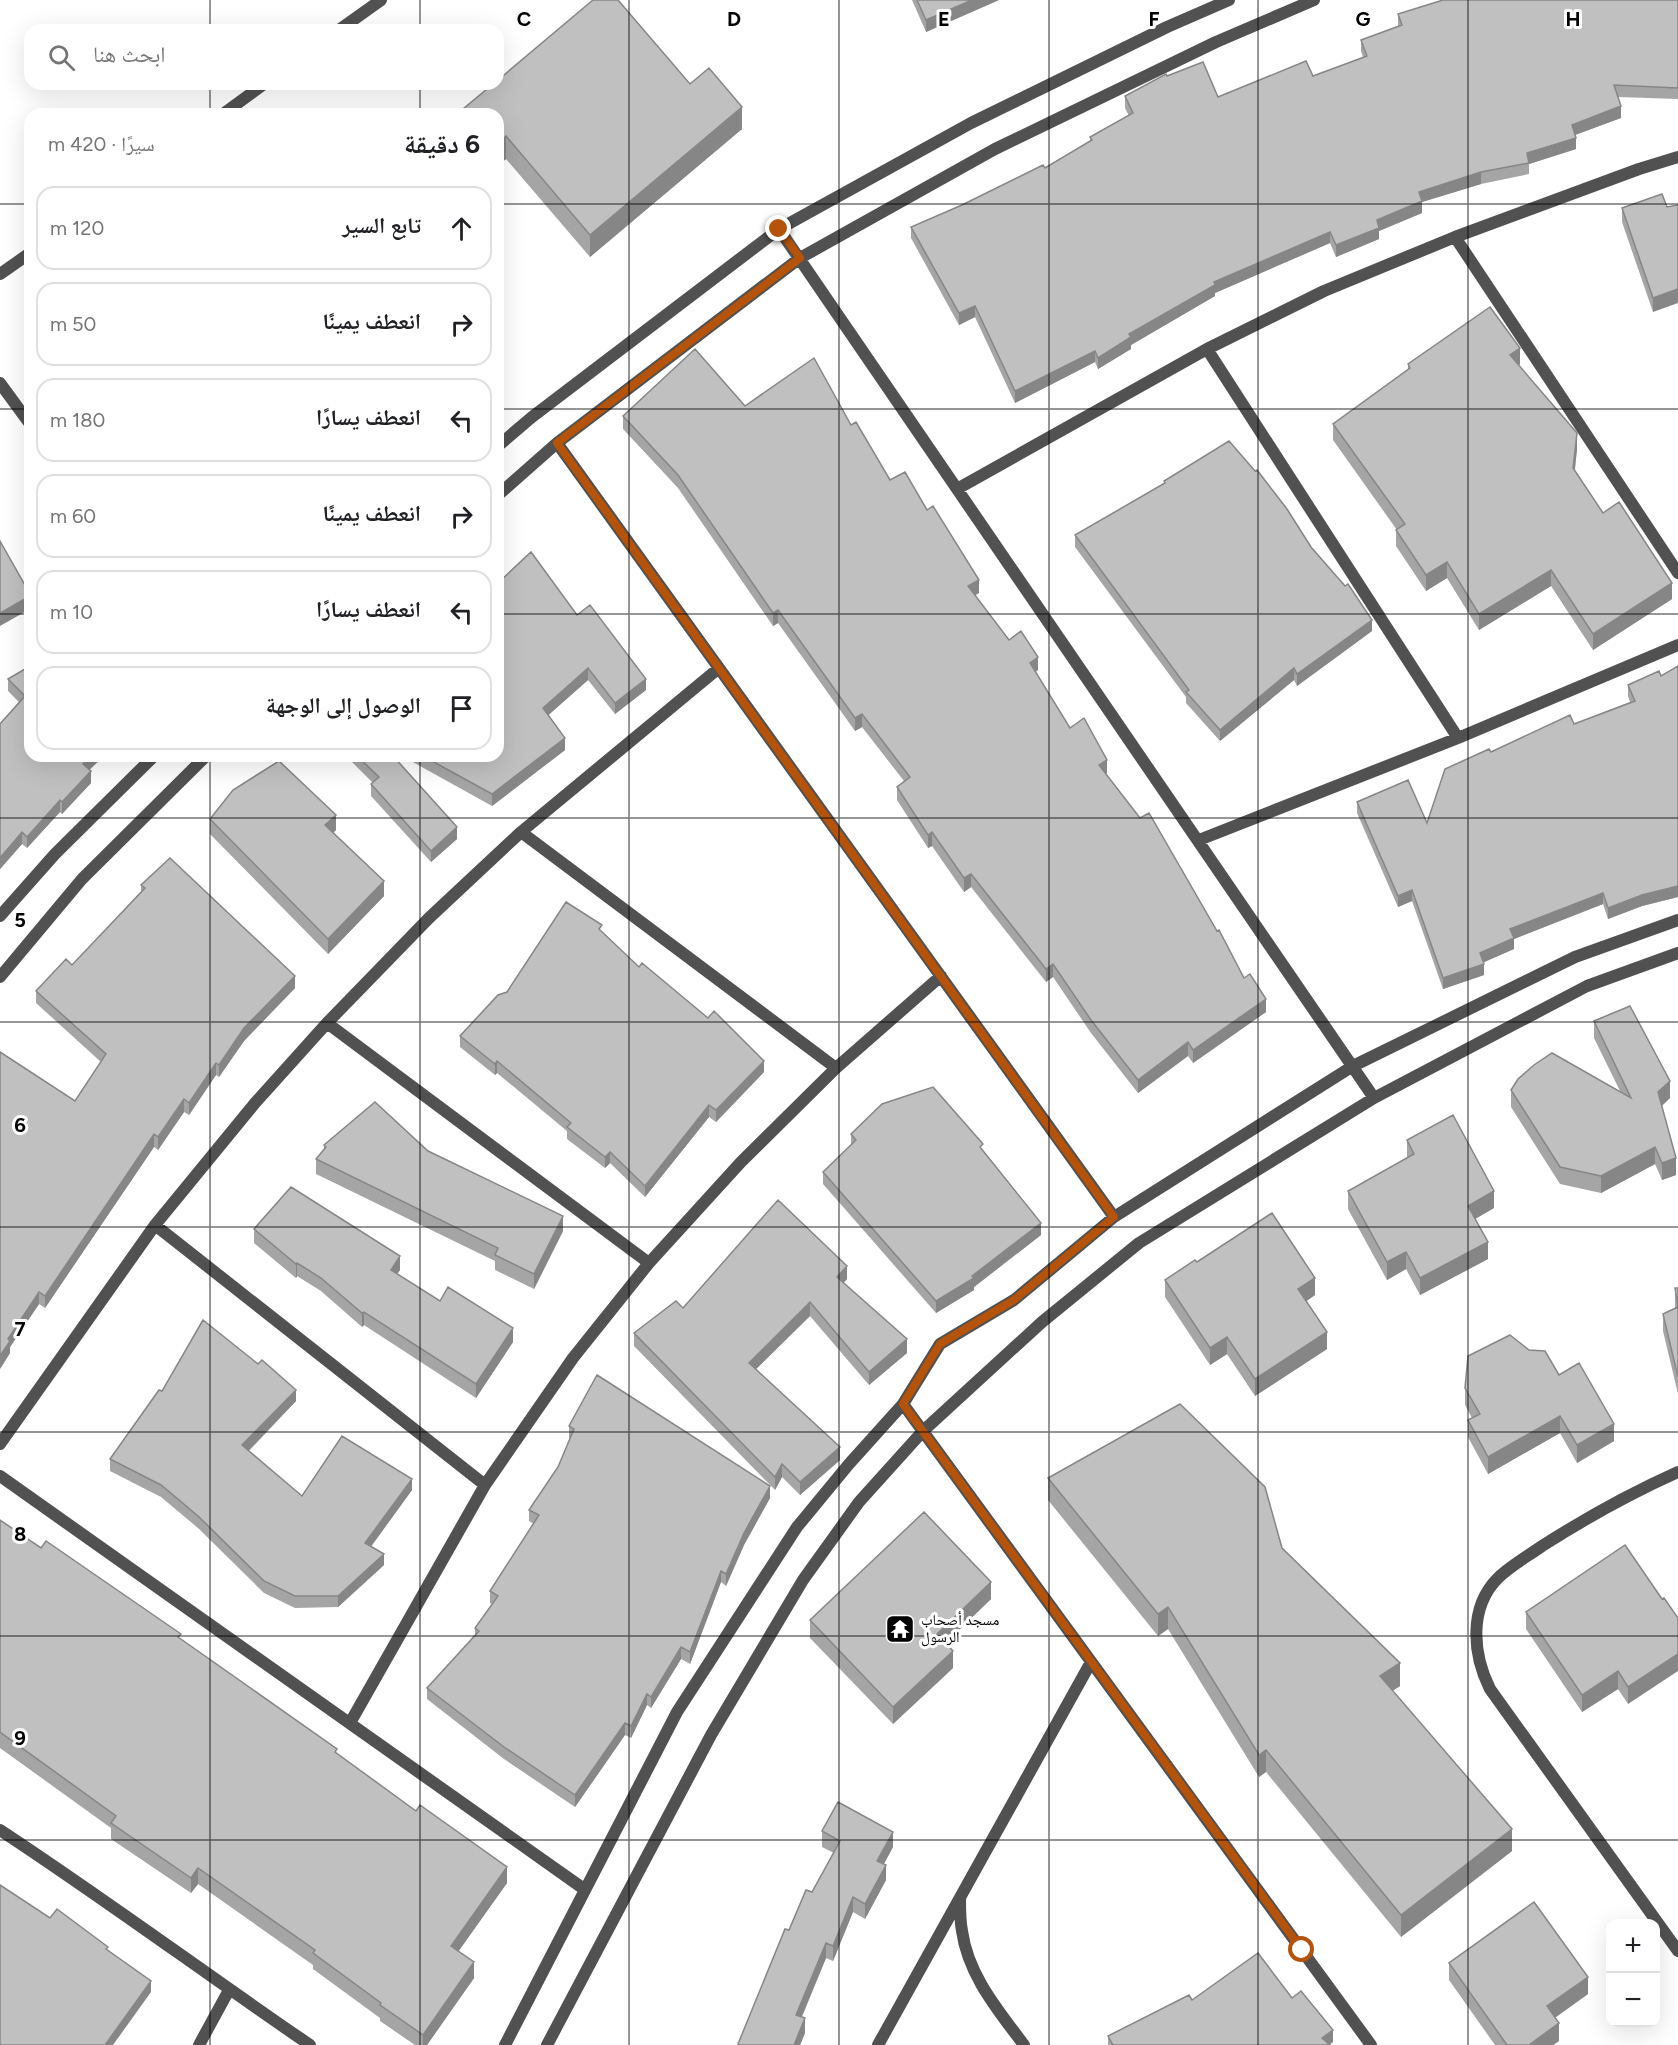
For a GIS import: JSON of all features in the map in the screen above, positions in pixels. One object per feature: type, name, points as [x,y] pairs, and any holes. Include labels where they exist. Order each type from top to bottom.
[{"type":"street","points":[[347,24],[381,0]]},
{"type":"street","points":[[504,441],[532,417],[779,229],[970,123],[1167,27],[1229,0]]},
{"type":"street","points":[[504,490],[557,443],[800,258],[995,149],[1216,42],[1314,0]]},
{"type":"street","points":[[231,108],[256,90]]},
{"type":"street","points":[[957,489],[1207,350],[1324,291],[1455,237],[1678,157]]},
{"type":"street","points":[[779,229],[1374,1098]]},
{"type":"street","points":[[1455,237],[1678,573]]},
{"type":"street","points":[[0,274],[24,257]]},
{"type":"street","points":[[1207,350],[1458,738]]},
{"type":"street","points":[[0,383],[24,416]]},
{"type":"street","points":[[557,443],[1114,1217]]},
{"type":"street","points":[[1198,840],[1458,738],[1678,645]]},
{"type":"street","points":[[0,1444],[155,1225],[255,1103],[327,1023],[429,918],[521,832],[718,668]]},
{"type":"street","points":[[0,916],[56,854],[148,762]]},
{"type":"street","points":[[0,977],[82,879],[200,762]]},
{"type":"street","points":[[521,832],[836,1068]]},
{"type":"street","points":[[505,2045],[677,1712],[797,1527],[903,1404],[940,1344],[1014,1300],[1114,1217],[1353,1066],[1575,957],[1678,920]]},
{"type":"street","points":[[547,2045],[711,1735],[803,1580],[859,1502],[923,1431],[1042,1322],[1139,1243],[1374,1098],[1587,986],[1678,953]]},
{"type":"street","points":[[350,1723],[485,1485],[573,1358],[649,1263],[741,1162],[836,1068],[941,976]]},
{"type":"street","points":[[327,1023],[649,1263]]},
{"type":"street","points":[[155,1225],[485,1485]]},
{"type":"street","points":[[903,1404],[1371,2045]]},
{"type":"street","points":[[1678,1472],[1580,1522],[1497,1579],[1485,1597],[1478,1617],[1476,1639],[1482,1674],[1490,1689],[1678,1950]]},
{"type":"street","points":[[0,1476],[584,1889]]},
{"type":"street","points":[[878,2045],[1091,1662]]},
{"type":"street","points":[[0,1830],[58,1868],[310,2045]]},
{"type":"street","points":[[960,1898],[962,1932],[971,1965],[986,1994],[1024,2045]]},
{"type":"street","points":[[199,2045],[229,1990]]},
{"type":"building","points":[[593,0],[618,0],[690,84],[709,68],[742,107],[590,235],[506,136],[504,138],[504,108],[464,108],[486,90],[504,90],[504,75]]},
{"type":"building","points":[[917,0],[972,0],[926,20]]},
{"type":"building","points":[[1443,0],[1678,0],[1678,88],[1614,85],[1621,106],[1572,125],[1576,138],[1527,153],[1529,163],[1481,172],[1419,192],[1422,201],[1377,220],[1379,228],[1336,245],[1330,232],[1214,282],[1215,285],[1129,334],[1131,337],[1098,358],[1095,351],[1015,391],[975,306],[959,313],[911,227],[1043,165],[1045,168],[1092,140],[1090,137],[1133,113],[1125,96],[1166,74],[1167,76],[1203,62],[1218,97],[1306,61],[1313,76],[1367,56],[1361,40],[1402,25],[1398,14]]},
{"type":"building","points":[[1662,194],[1667,207],[1678,205],[1678,289],[1653,298],[1622,208]]},
{"type":"building","points":[[1490,307],[1520,348],[1510,355],[1577,433],[1573,468],[1603,513],[1619,502],[1672,583],[1593,634],[1551,570],[1479,614],[1447,562],[1426,575],[1396,530],[1405,524],[1333,424],[1410,368],[1408,364]]},
{"type":"building","points":[[695,349],[745,406],[814,358],[851,425],[856,422],[890,480],[905,472],[927,510],[933,506],[979,580],[968,586],[1009,640],[1021,631],[1038,657],[1030,663],[1070,728],[1084,718],[1107,760],[1099,765],[1140,818],[1149,813],[1217,931],[1219,930],[1244,978],[1250,974],[1266,999],[1193,1050],[1188,1042],[1138,1080],[1091,1020],[1053,964],[1046,969],[971,874],[964,878],[932,832],[928,835],[897,787],[910,777],[862,714],[855,718],[778,610],[773,613],[678,475],[623,416]]},
{"type":"building","points":[[1229,441],[1255,471],[1257,470],[1287,509],[1311,547],[1345,586],[1348,584],[1372,620],[1297,674],[1294,668],[1220,730],[1186,692],[1189,690],[1075,535],[1165,483],[1164,481]]},
{"type":"building","points":[[0,541],[24,583],[24,599],[0,613]]},
{"type":"building","points":[[531,552],[577,615],[590,605],[646,679],[615,703],[588,668],[543,708],[565,738],[492,794],[434,762],[504,762],[504,577]]},
{"type":"building","points":[[1678,666],[1678,886],[1642,895],[1608,908],[1603,893],[1510,929],[1514,938],[1480,953],[1484,964],[1443,978],[1412,890],[1398,896],[1357,802],[1408,780],[1427,823],[1445,769],[1489,749],[1491,752],[1570,715],[1574,724],[1635,701],[1628,685],[1659,671],[1661,676]]},
{"type":"building","points":[[24,670],[24,695],[8,679]]},
{"type":"building","points":[[24,697],[24,762],[85,762],[83,764],[91,771],[62,802],[60,800],[27,837],[22,832],[0,858],[0,724]]},
{"type":"building","points":[[280,762],[336,815],[325,825],[384,881],[328,939],[210,819],[233,790]]},
{"type":"building","points":[[363,762],[398,762],[457,827],[431,851],[371,784],[379,777]]},
{"type":"building","points":[[170,858],[295,976],[244,1028],[219,1065],[216,1063],[189,1103],[184,1099],[158,1137],[154,1134],[45,1296],[39,1292],[8,1339],[10,1341],[0,1356],[0,1052],[75,1101],[106,1054],[36,991],[66,959],[72,965],[145,888],[141,885]]},
{"type":"building","points":[[566,902],[602,925],[599,929],[639,967],[642,963],[708,1018],[714,1011],[764,1061],[716,1110],[709,1105],[645,1186],[610,1152],[605,1157],[567,1127],[571,1123],[497,1061],[495,1064],[460,1036],[498,995],[507,992]]},
{"type":"building","points":[[1630,1006],[1670,1081],[1658,1092],[1676,1158],[1662,1163],[1655,1147],[1601,1176],[1560,1167],[1511,1090],[1518,1079],[1552,1053],[1631,1098],[1594,1021]]},
{"type":"building","points":[[933,1087],[983,1144],[980,1147],[1041,1223],[972,1276],[974,1278],[936,1301],[823,1172],[856,1140],[851,1134],[882,1104]]},
{"type":"building","points":[[375,1102],[428,1151],[563,1216],[534,1274],[495,1255],[498,1248],[316,1159],[326,1147],[324,1145]]},
{"type":"building","points":[[1453,1115],[1494,1191],[1468,1206],[1488,1242],[1420,1278],[1406,1252],[1387,1262],[1348,1191],[1414,1154],[1407,1140]]},
{"type":"building","points":[[291,1187],[400,1256],[391,1270],[440,1301],[448,1287],[513,1328],[476,1384],[364,1312],[362,1313],[321,1278],[296,1264],[254,1229]]},
{"type":"building","points":[[778,1200],[847,1266],[837,1277],[907,1339],[869,1372],[810,1302],[749,1363],[840,1447],[800,1482],[782,1464],[775,1477],[634,1333],[676,1301],[683,1308]]},
{"type":"building","points":[[1272,1213],[1315,1278],[1298,1289],[1327,1332],[1255,1379],[1227,1337],[1210,1348],[1165,1280]]},
{"type":"building","points":[[1675,1288],[1678,1288],[1678,1307]]},
{"type":"building","points":[[1678,1307],[1678,1377],[1663,1314]]},
{"type":"building","points":[[203,1320],[258,1364],[262,1360],[296,1390],[242,1445],[302,1496],[342,1436],[412,1479],[365,1543],[384,1554],[338,1596],[295,1596],[264,1581],[198,1516],[161,1485],[110,1459],[159,1390],[162,1391]]},
{"type":"building","points":[[1510,1335],[1529,1350],[1545,1351],[1559,1375],[1579,1363],[1614,1424],[1577,1445],[1560,1416],[1488,1457],[1468,1420],[1480,1414],[1465,1388],[1468,1356]]},
{"type":"building","points":[[597,1375],[770,1486],[744,1533],[726,1574],[721,1571],[690,1652],[681,1647],[651,1697],[647,1694],[631,1726],[625,1723],[575,1795],[504,1747],[427,1688],[479,1631],[475,1628],[498,1596],[490,1591],[539,1515],[529,1510],[558,1467],[574,1429],[569,1426]]},
{"type":"building","points":[[1180,1404],[1265,1487],[1282,1548],[1400,1663],[1380,1676],[1512,1829],[1401,1915],[1266,1750],[1259,1755],[1168,1607],[1158,1614],[1048,1478]]},
{"type":"building","points":[[924,1512],[991,1582],[937,1634],[953,1651],[893,1707],[810,1620]]},
{"type":"building","points":[[0,1520],[41,1548],[46,1541],[181,1634],[178,1637],[337,1749],[335,1752],[416,1811],[420,1805],[507,1867],[451,1946],[474,1962],[423,2035],[313,1953],[315,1950],[198,1868],[191,1878],[111,1823],[116,1816],[0,1732]]},
{"type":"building","points":[[1625,1545],[1678,1618],[1678,1654],[1628,1687],[1618,1671],[1582,1695],[1526,1612]]},
{"type":"building","points":[[838,1802],[893,1832],[877,1861],[886,1865],[865,1904],[853,1897],[833,1946],[826,1943],[796,2015],[805,2018],[794,2045],[740,2045],[738,2044],[785,1929],[789,1930],[806,1890],[812,1892],[840,1841],[822,1831]]},
{"type":"building","points":[[0,1885],[50,1918],[57,1909],[108,1947],[106,1949],[151,1981],[105,2045],[0,2045]]},
{"type":"building","points":[[1534,1902],[1588,1977],[1547,2006],[1559,2023],[1529,2045],[1507,2045],[1449,1963]]},
{"type":"building","points":[[1258,1953],[1292,1998],[1301,1991],[1333,2030],[1322,2038],[1330,2045],[1113,2045],[1108,2036],[1189,1995],[1192,2000]]},
{"type":"place","name":"مسجد أصحاب الرسول","points":[[900,1629]]},
{"type":"route","points":[[779,229],[800,258],[557,443],[1114,1217],[1014,1300],[940,1344],[903,1404],[1302,1950]]}]
